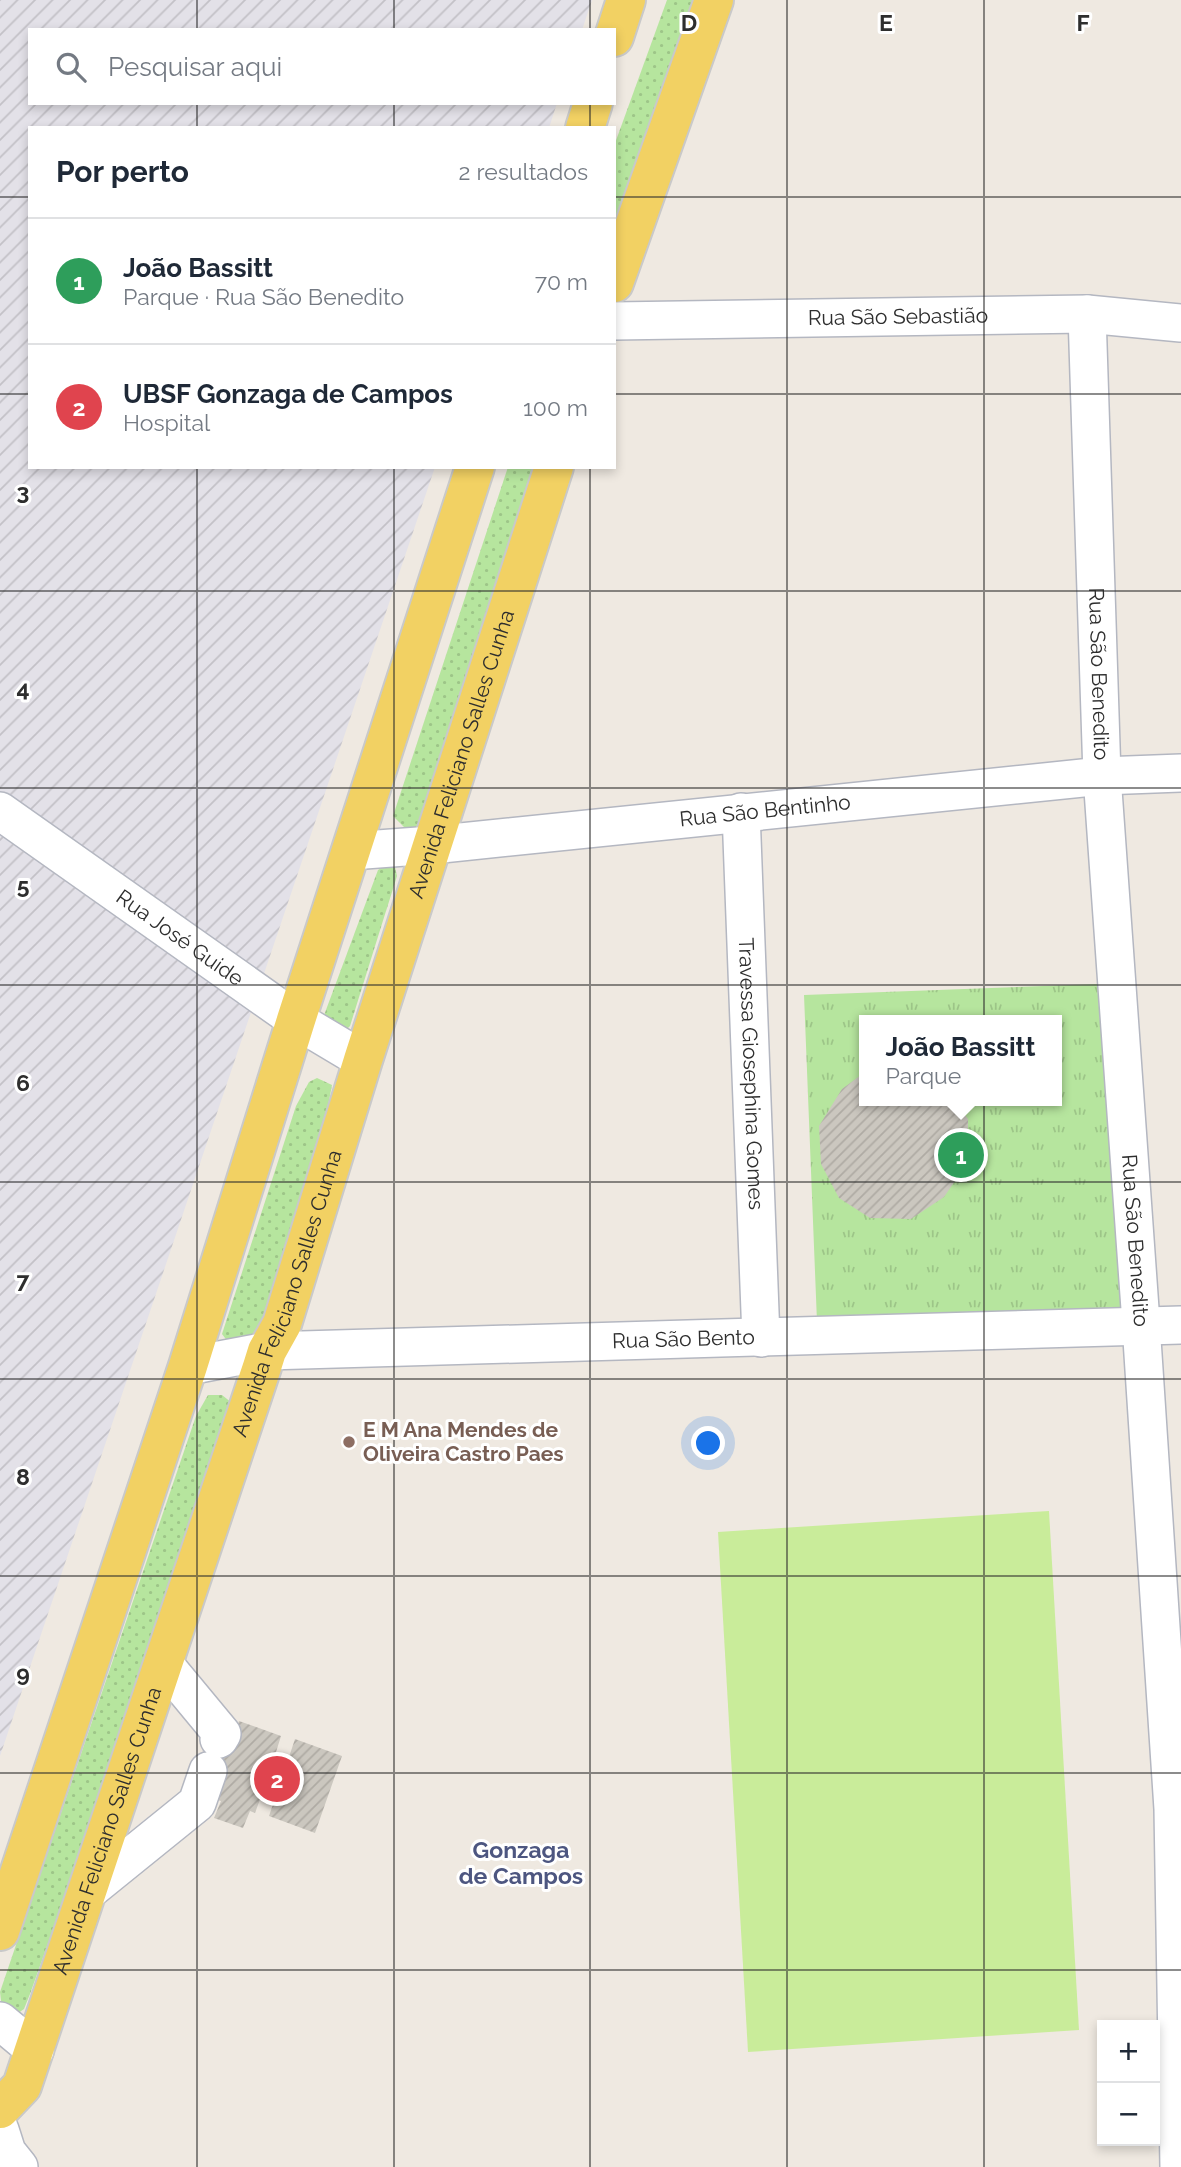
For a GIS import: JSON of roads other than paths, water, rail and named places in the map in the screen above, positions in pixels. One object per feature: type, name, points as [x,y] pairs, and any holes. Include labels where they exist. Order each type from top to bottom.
[{"type":"main road","points":[[616,31],[626,0]]},
{"type":"main road","points":[[616,277],[714,0]]},
{"type":"main road","points":[[586,126],[592,105]]},
{"type":"main road","points":[[0,1931],[188,1366],[296,1020],[474,469]]},
{"type":"main road","name":"Avenida Feliciano Salles Cunha","points":[[0,2109],[22,2085],[267,1351],[282,1324],[363,1060],[553,469]]},
{"type":"street","name":"Rua São Sebastião","points":[[616,321],[1087,314],[1181,323]]},
{"type":"street","name":"Rua São Benedito","points":[[1087,314],[1102,776],[1177,1809],[1179,2167]]},
{"type":"street","name":"Rua São Bentinho","points":[[351,851],[1102,776],[1181,773]]},
{"type":"street","name":"Rua José Guide","points":[[0,811],[296,1020],[363,1060]]},
{"type":"street","name":"Travessa Giosephina Gomes","points":[[741,812],[761,1338]]},
{"type":"street","name":"Rua São Bento","points":[[188,1366],[267,1351],[1181,1325]]},
{"type":"street","points":[[87,1892],[197,1803],[222,1734],[164,1664]]},
{"type":"street","points":[[0,2021],[34,2050]]},
{"type":"street","points":[[0,2130],[7,2152],[19,2167]]},
{"type":"place","name":"João Bassitt","points":[[961,1155]]},
{"type":"place","name":"E M Ana Mendes de Oliveira Castro Paes","points":[[349,1442]]},
{"type":"place","name":"UBSF Gonzaga de Campos","points":[[277,1779]]},
{"type":"district","name":"Gonzaga de Campos","points":[[521,1863]]}]
